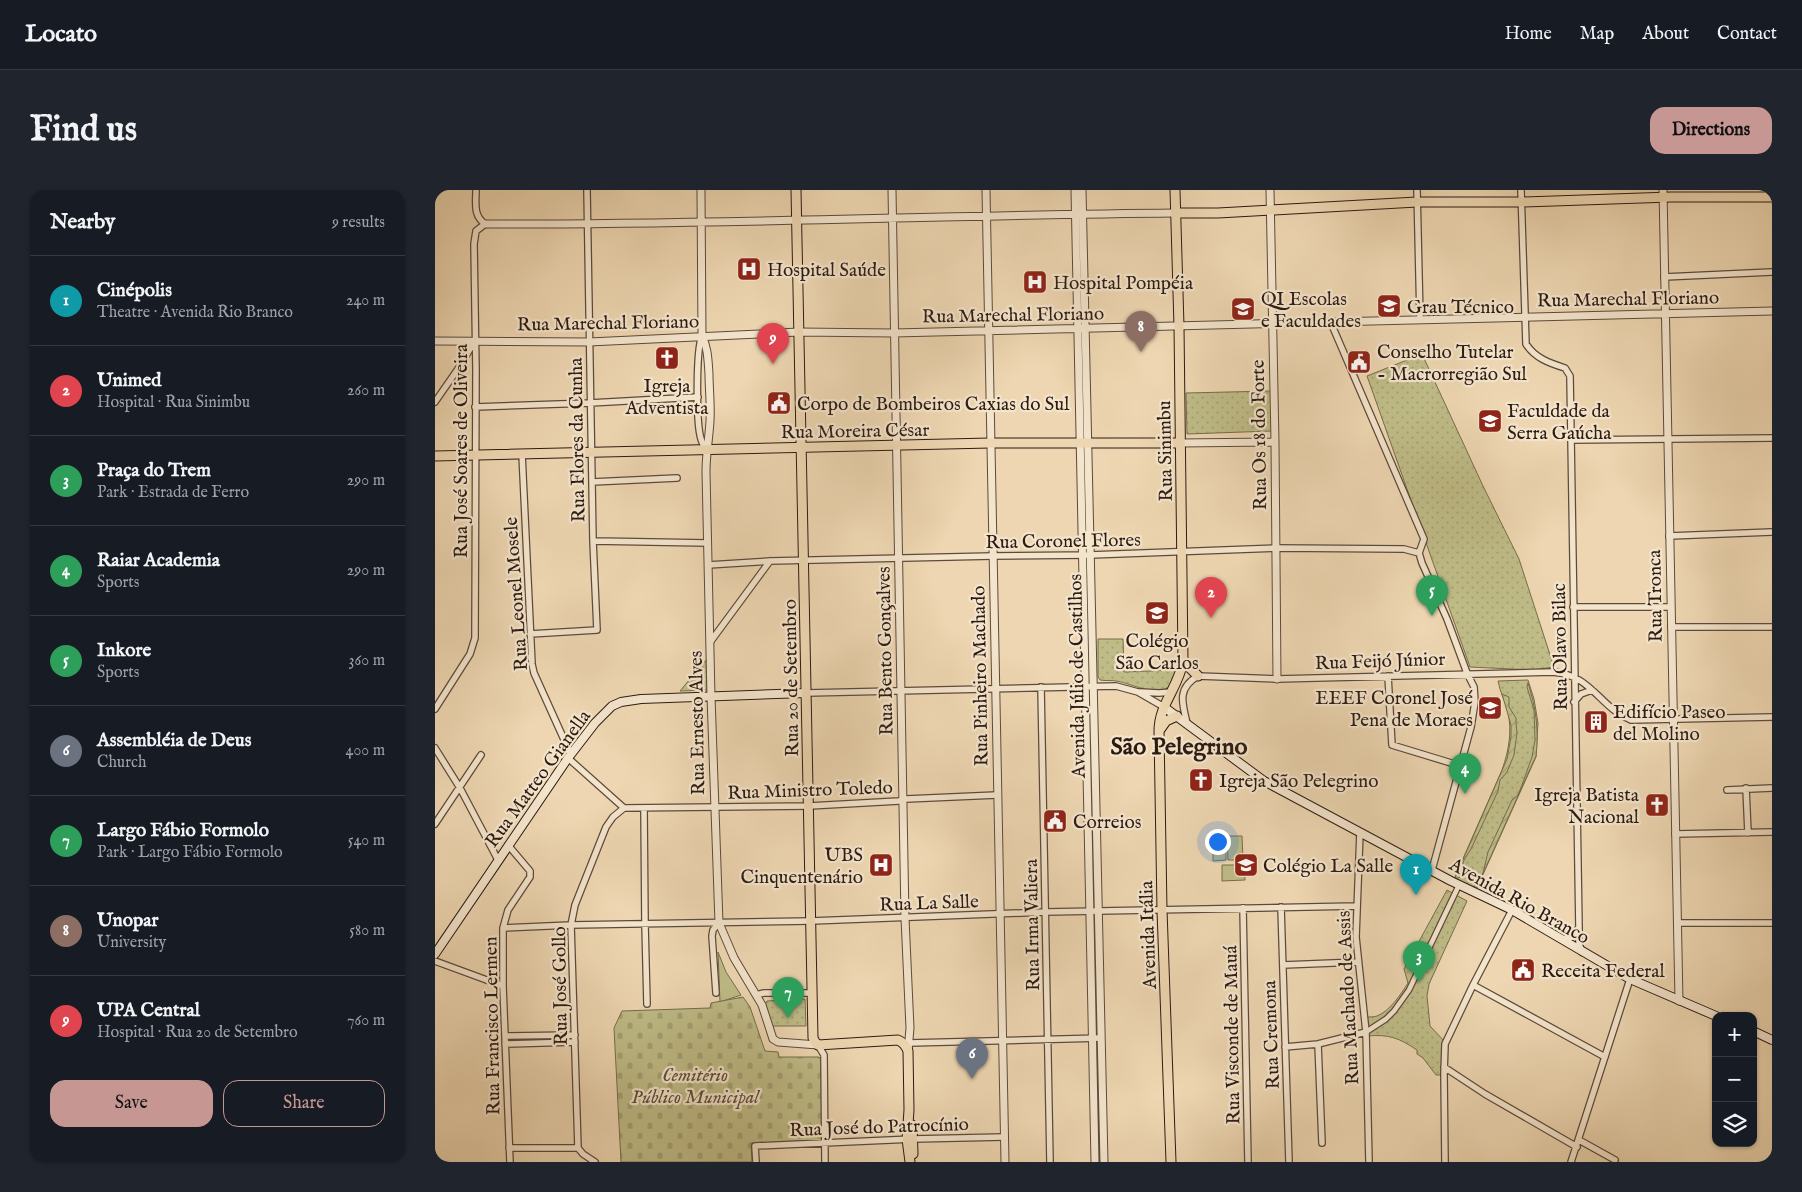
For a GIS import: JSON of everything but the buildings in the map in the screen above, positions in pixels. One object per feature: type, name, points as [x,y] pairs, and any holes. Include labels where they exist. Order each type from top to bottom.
[{"type":"main road","name":"Rua 20 de Setembro","points":[[796,190],[813,1038],[818,1045]]},
{"type":"main road","name":"Rua Sinimbu","points":[[1164,707],[1172,692],[1183,661],[1179,326],[1175,190]]},
{"type":"main road","points":[[1753,197],[1764,190]]},
{"type":"main road","points":[[1175,213],[1417,202],[1521,202],[1663,194],[1772,197]]},
{"type":"main road","name":"Rua Moreira César","points":[[435,456],[990,443],[1180,443]]},
{"type":"main road","points":[[1183,661],[1198,676]]},
{"type":"main road","points":[[711,696],[806,693]]},
{"type":"main road","name":"Rua Matteo Gianella","points":[[435,954],[569,756],[601,716],[612,706],[621,702],[641,699],[711,696]]},
{"type":"main road","name":"Avenida Rio Branco","points":[[1164,707],[1263,781],[1459,885],[1512,910],[1630,979],[1712,1014]]},
{"type":"main road","name":"Avenida Itália","points":[[1164,707],[1161,714],[1159,731],[1162,910],[1171,1162]]},
{"type":"main road","points":[[1159,731],[1166,721],[1177,716]]},
{"type":"main road","points":[[1757,1033],[1772,1040]]},
{"type":"main road","points":[[818,1045],[898,1040],[909,1047]]},
{"type":"main road","name":"Rua Bento Gonçalves","points":[[909,1047],[911,1162]]},
{"type":"street","points":[[476,190],[476,213],[478,219],[485,224],[587,225],[892,217],[1175,213]]},
{"type":"street","name":"Rua Flores da Cunha","points":[[530,634],[597,630],[593,541],[587,190]]},
{"type":"street","name":"Rua Ernesto Alves","points":[[701,190],[702,336],[699,350],[698,397],[700,437],[706,450]]},
{"type":"street","name":"Rua Bento Gonçalves","points":[[891,190],[909,1047]]},
{"type":"street","name":"Rua Pinheiro Machado","points":[[986,190],[1005,1162]]},
{"type":"street","name":"Avenida Júlio de Castilhos","points":[[1075,190],[1079,214]]},
{"type":"street","name":"Avenida Júlio de Castilhos","points":[[1081,190],[1079,249],[1095,940],[1092,998],[1095,1160]]},
{"type":"street","name":"Rua Os 18 do Forte","points":[[1270,190],[1277,679]]},
{"type":"street","points":[[1417,190],[1420,319]]},
{"type":"street","points":[[1521,190],[1524,317]]},
{"type":"street","name":"Rua Tronca","points":[[1663,194],[1679,1001]]},
{"type":"street","name":"Rua José Soares de Oliveira","points":[[435,709],[470,654],[475,638],[476,370],[474,236],[476,231],[485,224]]},
{"type":"street","points":[[1664,277],[1772,272]]},
{"type":"street","name":"Rua Marechal Floriano","points":[[435,341],[589,342],[799,332],[894,333],[1772,311]]},
{"type":"street","name":"Rua Olavo Bilac","points":[[1524,317],[1526,344],[1530,350],[1542,359],[1565,368],[1570,376],[1574,702],[1579,928],[1582,952]]},
{"type":"street","points":[[1331,323],[1424,540],[1419,553],[1474,687],[1475,702],[1471,727],[1432,870]]},
{"type":"street","name":"Rua Ernesto Alves","points":[[702,336],[707,350],[710,420],[706,450],[714,808],[719,923],[713,930],[712,936],[716,994]]},
{"type":"street","points":[[435,402],[475,340]]},
{"type":"street","points":[[460,366],[468,365],[476,370]]},
{"type":"street","points":[[475,406],[590,403],[698,397]]},
{"type":"street","points":[[1571,440],[1772,438]]},
{"type":"street","name":"Rua Moreira César","points":[[1180,443],[1275,442]]},
{"type":"street","name":"Rua Leonel Mosele","points":[[522,454],[530,634],[534,673],[569,756]]},
{"type":"street","points":[[592,482],[677,478]]},
{"type":"street","points":[[1669,536],[1772,532]]},
{"type":"street","points":[[593,541],[708,543]]},
{"type":"street","name":"Rua Coronel Flores","points":[[708,565],[803,560],[1086,555],[1276,548],[1404,550],[1419,553]]},
{"type":"street","points":[[711,641],[770,561]]},
{"type":"street","points":[[1573,606],[1671,607]]},
{"type":"street","points":[[1671,627],[1772,628]]},
{"type":"street","name":"Rua Feijó Júnior","points":[[1198,676],[1277,679],[1553,672],[1574,676],[1618,713],[1631,720],[1772,717]]},
{"type":"street","points":[[1187,723],[1183,704],[1184,688],[1198,676]]},
{"type":"street","points":[[1388,676],[1392,745],[1461,766]]},
{"type":"street","points":[[806,693],[1089,686],[1116,686],[1138,692],[1172,692]]},
{"type":"street","name":"Rua Irma Valiera","points":[[1041,687],[1050,1162]]},
{"type":"street","points":[[1574,702],[1581,694],[1592,690]]},
{"type":"street","points":[[1138,692],[1164,707]]},
{"type":"street","points":[[435,748],[460,788],[498,860]]},
{"type":"street","points":[[435,824],[481,755]]},
{"type":"street","points":[[569,756],[624,808]]},
{"type":"street","points":[[1746,788],[1748,833]]},
{"type":"street","points":[[1727,790],[1772,788]]},
{"type":"street","name":"Rua Ministro Toledo","points":[[624,808],[809,806],[997,795]]},
{"type":"street","name":"Rua José Gollo","points":[[578,1148],[571,925],[575,905],[606,827],[613,817],[624,808]]},
{"type":"street","points":[[644,808],[647,1004]]},
{"type":"street","name":"Rua Machado de Assis","points":[[1359,832],[1358,962],[1366,1032],[1369,1162]]},
{"type":"street","points":[[1675,834],[1772,832]]},
{"type":"street","name":"Rua Francisco Lermen","points":[[508,845],[530,871],[530,877],[508,910],[503,928],[503,986],[510,1162]]},
{"type":"street","points":[[1285,1047],[1318,1044],[1366,1032],[1394,1011],[1409,990],[1459,885]]},
{"type":"street","name":"Rua La Salle","points":[[503,928],[811,921],[1046,912],[1357,906]]},
{"type":"street","name":"Rua Cremona","points":[[1281,907],[1289,1162]]},
{"type":"street","name":"Rua Visconde de Mauá","points":[[1243,908],[1248,1162]]},
{"type":"street","points":[[1445,1162],[1443,1057],[1447,1039],[1512,910]]},
{"type":"street","points":[[719,923],[734,958],[762,1005],[774,1041],[818,1045]]},
{"type":"street","points":[[1677,923],[1772,923]]},
{"type":"street","points":[[1560,939],[1572,937],[1579,928]]},
{"type":"street","points":[[435,962],[503,986]]},
{"type":"street","points":[[1283,966],[1358,962]]},
{"type":"street","name":"Avenida Júlio de Castilhos","points":[[1095,969],[1100,999],[1104,1160]]},
{"type":"street","points":[[1573,1161],[1630,979]]},
{"type":"street","points":[[1473,985],[1605,1057]]},
{"type":"street","points":[[757,995],[764,993],[813,993]]},
{"type":"street","points":[[1092,998],[1100,999]]},
{"type":"street","points":[[898,1040],[910,1028]]},
{"type":"street","points":[[505,1036],[575,1035]]},
{"type":"street","points":[[909,1047],[1002,1040],[1101,1038]]},
{"type":"street","points":[[505,1044],[575,1042]]},
{"type":"street","points":[[1318,1044],[1322,1143]]},
{"type":"street","name":"Rua 20 de Setembro","points":[[818,1045],[824,1055],[825,1162]]},
{"type":"street","points":[[1444,1067],[1485,1094],[1577,1147]]},
{"type":"street","points":[[1094,1073],[1102,1073]]},
{"type":"street","points":[[1094,1103],[1103,1102]]},
{"type":"street","points":[[1095,1129],[1103,1129]]},
{"type":"street","name":"Rua José do Patrocínio","points":[[756,1162],[755,1146],[1004,1137]]},
{"type":"street","points":[[1579,1140],[1615,1160]]},
{"type":"street","points":[[509,1148],[578,1148],[595,1162]]},
{"type":"street","points":[[1095,1160],[1104,1160]]},
{"type":"green space","points":[[1422,354],[1519,559],[1554,667],[1532,670],[1470,667],[1367,376]]},
{"type":"green space","points":[[1271,391],[1272,431],[1187,434],[1186,393]]},
{"type":"green space","points":[[1098,639],[1123,639],[1124,672],[1176,670],[1173,682],[1168,687],[1154,691],[1123,682],[1100,680],[1098,677]]},
{"type":"green space","points":[[706,660],[707,690],[680,691]]},
{"type":"green space","points":[[1528,680],[1534,699],[1538,723],[1536,757],[1476,890],[1454,879],[1502,770],[1506,755],[1510,734],[1509,719],[1498,681]]},
{"type":"green space","points":[[1528,683],[1533,701],[1536,719],[1536,756],[1476,889],[1474,887],[1476,880],[1483,873],[1488,852],[1512,800],[1518,795],[1532,757],[1535,740],[1534,710],[1527,687]]},
{"type":"green space","points":[[1502,694],[1509,697],[1509,707],[1516,718],[1517,733],[1514,755],[1507,772],[1500,780],[1498,791],[1464,860],[1459,878],[1455,878],[1507,759],[1511,725]]},
{"type":"green space","points":[[1227,836],[1242,836],[1243,860],[1228,860]]},
{"type":"green space","points":[[1213,837],[1226,837],[1226,860],[1213,861]]},
{"type":"green space","points":[[1222,865],[1244,865],[1245,880],[1222,881]]},
{"type":"green space","points":[[1447,890],[1467,901],[1429,984],[1427,996],[1430,1026],[1445,1042],[1443,1075],[1436,1075],[1423,1058],[1417,1054],[1417,1050],[1405,1042],[1388,1036],[1367,1036],[1365,1017],[1382,1014],[1395,1002],[1408,983],[1404,969]]},
{"type":"green space","points":[[718,952],[726,972],[741,995],[720,1002]]},
{"type":"green space","name":"Cemitério Público Municipal","points":[[743,997],[750,1007],[765,1051],[778,1052],[779,1057],[819,1057],[821,1059],[822,1141],[751,1143],[752,1162],[621,1162],[614,1028],[622,1011],[710,1008],[711,1003]]},
{"type":"green space","points":[[805,999],[806,1026],[772,1026],[765,1004],[767,1001]]},
{"type":"place","name":"Hospital Saúde","points":[[749,269]]},
{"type":"place","name":"Hospital Pompéia","points":[[1035,282]]},
{"type":"place","name":"Grau Técnico","points":[[1389,306]]},
{"type":"place","name":"QI Escolas e Faculdades","points":[[1243,309]]},
{"type":"place","name":"Unopar","points":[[1141,352]]},
{"type":"place","name":"Igreja Adventista","points":[[667,358]]},
{"type":"place","name":"Conselho Tutelar - Macrorregião Sul","points":[[1359,362]]},
{"type":"place","name":"UPA Central","points":[[773,364]]},
{"type":"place","name":"Corpo de Bombeiros Caxias do Sul","points":[[779,403]]},
{"type":"place","name":"Faculdade da Serra Gaúcha","points":[[1490,421]]},
{"type":"place","name":"Colégio São Carlos","points":[[1157,613]]},
{"type":"place","name":"Inkore","points":[[1432,616]]},
{"type":"place","name":"Unimed","points":[[1211,618]]},
{"type":"place","name":"EEEF Coronel José Pena de Moraes","points":[[1490,708]]},
{"type":"place","name":"Edifício Paseo del Molino","points":[[1596,722]]},
{"type":"place","name":"Igreja São Pelegrino","points":[[1201,780]]},
{"type":"place","name":"Raiar Academia","points":[[1465,794]]},
{"type":"place","name":"Igreja Batista Nacional","points":[[1657,805]]},
{"type":"place","name":"Correios","points":[[1055,821]]},
{"type":"place","name":"UBS Cinquentenário","points":[[881,865]]},
{"type":"place","name":"Colégio La Salle","points":[[1246,865]]},
{"type":"place","name":"Cinépolis","points":[[1416,895]]},
{"type":"place","name":"Receita Federal","points":[[1523,970]]},
{"type":"place","name":"Praça do Trem","points":[[1419,982]]},
{"type":"place","name":"Largo Fábio Formolo","points":[[788,1018]]},
{"type":"place","name":"Assembléia de Deus","points":[[972,1079]]},
{"type":"district","name":"São Pelegrino","points":[[1179,746]]}]
